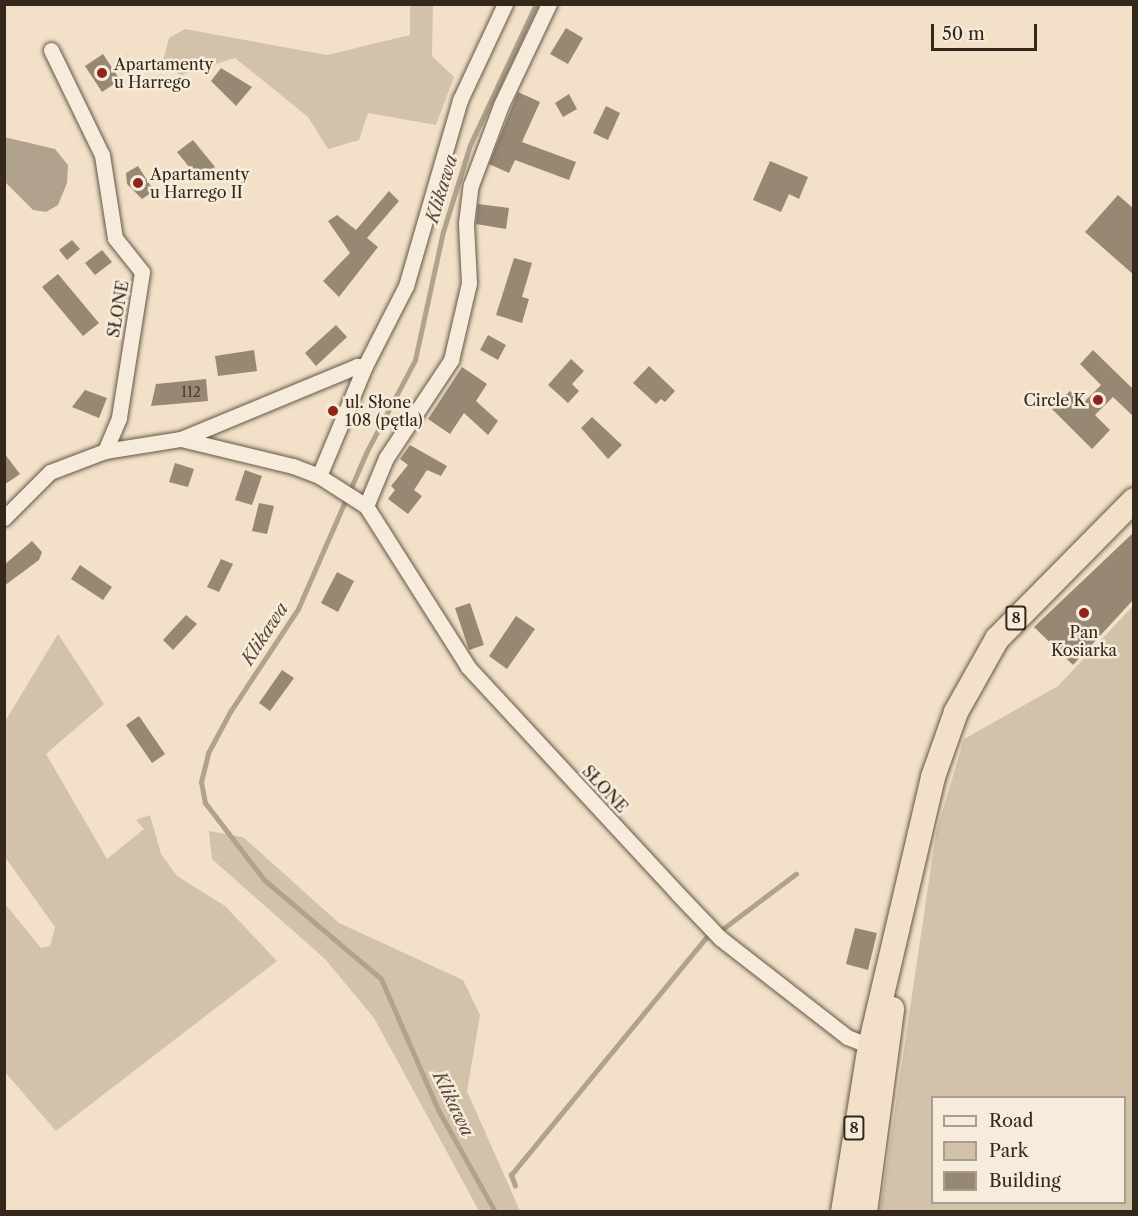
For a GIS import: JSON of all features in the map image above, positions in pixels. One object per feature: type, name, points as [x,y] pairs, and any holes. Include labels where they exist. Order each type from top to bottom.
[{"type":"highway","name":"8","points":[[843,1212],[879,1049],[904,912],[933,777],[974,676],[1024,609],[1134,500]]},
{"type":"highway","name":"8","points":[[865,1212],[879,1049]]},
{"type":"street","points":[[319,476],[365,366],[410,276],[460,100],[505,4]]},
{"type":"street","points":[[181,439],[239,450],[319,476],[360,503],[386,458],[451,360],[469,283],[466,223],[471,185],[501,105],[549,4]]},
{"type":"street","name":"SŁONE","points":[[51,50],[102,155],[115,238],[142,272],[119,418],[105,451]]},
{"type":"street","points":[[4,518],[50,472],[105,451],[181,439],[365,366]]},
{"type":"street","name":"SŁONE","points":[[360,503],[468,667],[692,909],[720,938],[847,1037],[879,1049]]},
{"type":"green space","points":[[433,4],[432,56],[454,77],[436,125],[368,113],[359,140],[328,149],[308,117],[235,58],[181,75],[162,65],[169,38],[185,29],[327,55],[410,35],[410,5]]},
{"type":"green space","points":[[1133,606],[1133,1211],[880,1211],[936,833],[964,739],[1058,686]]},
{"type":"green space","points":[[58,634],[104,704],[46,754],[107,859],[144,829],[136,820],[150,815],[161,854],[177,876],[225,906],[277,961],[56,1131],[5,1072],[5,904],[41,948],[50,946],[55,927],[5,857],[4,723]]},
{"type":"green space","points":[[209,831],[243,837],[339,923],[463,980],[480,1015],[467,1091],[520,1211],[479,1211],[374,1018],[325,959],[212,859]]},
{"type":"shaded area","points":[[4,137],[55,149],[68,165],[67,183],[58,205],[46,212],[33,210],[5,182]]},
{"type":"building","points":[[566,28],[583,38],[568,64],[550,54]]},
{"type":"building","name":"Apartamenty u Harrego","points":[[103,54],[120,80],[102,92],[85,66]]},
{"type":"building","points":[[221,68],[252,87],[236,106],[211,81]]},
{"type":"building","points":[[518,92],[540,102],[522,142],[576,162],[569,180],[515,160],[509,173],[489,164]]},
{"type":"building","points":[[569,94],[577,109],[563,117],[555,103]]},
{"type":"building","points":[[606,106],[620,113],[608,140],[593,133]]},
{"type":"building","points":[[193,140],[215,167],[199,179],[177,152]]},
{"type":"building","points":[[770,161],[808,177],[799,199],[789,194],[781,212],[753,200]]},
{"type":"building","name":"Apartamenty u Harrego II","points":[[138,166],[154,191],[142,199],[127,184],[126,173]]},
{"type":"building","points":[[389,191],[399,201],[367,238],[378,247],[339,297],[323,281],[350,253],[328,221],[337,215],[356,230]]},
{"type":"building","points":[[1118,195],[1134,209],[1134,275],[1085,232]]},
{"type":"building","points":[[478,204],[509,208],[506,229],[476,224]]},
{"type":"building","points":[[72,240],[80,249],[67,260],[59,250]]},
{"type":"building","points":[[102,250],[112,262],[95,275],[85,263]]},
{"type":"building","points":[[514,258],[532,263],[522,297],[529,299],[522,323],[496,315]]},
{"type":"building","points":[[58,274],[99,323],[83,336],[42,287]]},
{"type":"building","points":[[336,325],[347,337],[316,366],[305,353]]},
{"type":"building","points":[[488,335],[506,345],[498,360],[480,350]]},
{"type":"building","points":[[254,350],[257,371],[218,376],[215,356]]},
{"type":"building","name":"Circle K","points":[[1093,350],[1134,390],[1134,417],[1113,397],[1095,415],[1110,430],[1092,449],[1052,409],[1070,391],[1083,403],[1101,385],[1080,364]]},
{"type":"building","points":[[571,359],[584,371],[572,384],[579,391],[568,403],[548,385]]},
{"type":"building","points":[[649,366],[675,391],[665,402],[661,399],[656,404],[633,383]]},
{"type":"building","points":[[462,367],[487,384],[476,401],[498,421],[488,435],[464,413],[450,434],[428,419]]},
{"type":"building","points":[[206,379],[208,401],[151,406],[156,384]]},
{"type":"building","points":[[85,390],[107,398],[99,418],[72,407]]},
{"type":"building","points":[[592,417],[622,445],[608,459],[581,428]]},
{"type":"building","points":[[410,445],[447,466],[441,476],[427,470],[414,490],[422,496],[408,514],[388,499],[395,490],[391,486],[408,465],[400,459]]},
{"type":"building","points":[[4,453],[20,474],[4,485]]},
{"type":"building","points":[[175,463],[194,469],[188,487],[169,482]]},
{"type":"building","points":[[245,470],[262,476],[252,505],[235,500]]},
{"type":"building","points":[[259,503],[274,506],[267,534],[252,531]]},
{"type":"building","name":"Pan Kosiarka","points":[[1134,532],[1134,599],[1073,665],[1034,627]]},
{"type":"building","points":[[32,541],[42,552],[39,560],[4,586],[4,565]]},
{"type":"building","points":[[221,559],[233,564],[219,592],[207,587]]},
{"type":"building","points":[[80,565],[112,587],[103,600],[71,579]]},
{"type":"building","points":[[337,572],[354,581],[338,612],[321,603]]},
{"type":"building","points":[[470,603],[484,645],[469,650],[455,608]]},
{"type":"building","points":[[186,615],[197,624],[173,650],[163,640]]},
{"type":"building","points":[[516,616],[535,629],[507,669],[489,656]]},
{"type":"building","points":[[282,670],[294,678],[270,711],[259,703]]},
{"type":"building","points":[[139,716],[165,754],[152,763],[126,725]]},
{"type":"building","points":[[855,928],[877,933],[868,970],[846,964]]},
{"type":"waterway","name":"Klikawa","points":[[495,1212],[439,1112],[381,979],[264,880],[205,803],[201,782],[208,753],[230,712],[298,609],[366,453],[415,360],[443,232],[470,145],[536,4]]},
{"type":"waterway","points":[[724,928],[796,874]]},
{"type":"waterway","points":[[515,1186],[511,1175],[706,938]]},
{"type":"place","name":"Apartamenty u Harrego","points":[[102,73]]},
{"type":"place","name":"Apartamenty u Harrego II","points":[[138,183]]},
{"type":"place","name":"Circle K","points":[[1098,400]]},
{"type":"place","name":"ul. Słone 108 (pętla)","points":[[333,411]]},
{"type":"place","name":"Pan Kosiarka","points":[[1084,613]]}]
